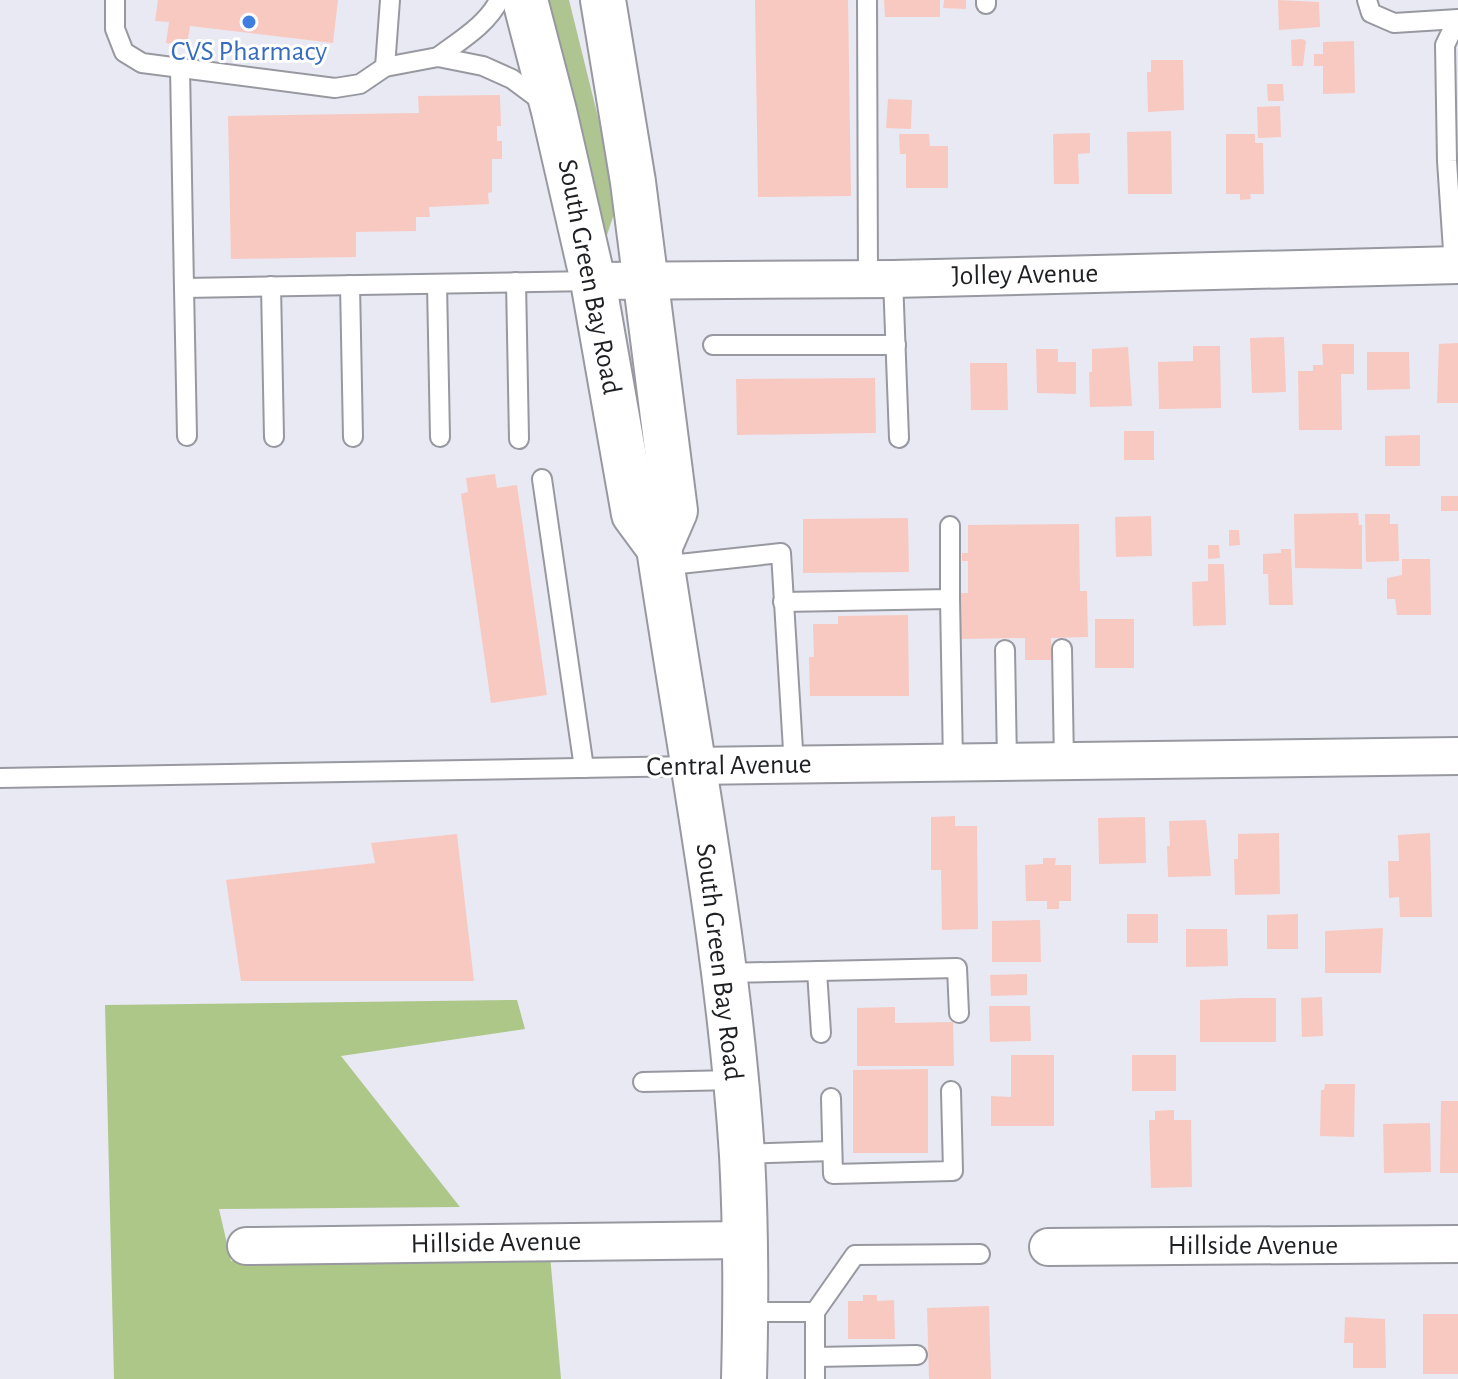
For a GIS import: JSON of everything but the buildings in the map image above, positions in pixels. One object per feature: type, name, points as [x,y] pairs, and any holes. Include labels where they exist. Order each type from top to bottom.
[{"type":"main road","name":"South Green Bay Road","points":[[525,0],[593,281],[634,514],[660,557],[723,973],[735,1080],[746,1240],[744,1379]]},
{"type":"main road","name":"South Green Bay Road","points":[[603,0],[633,182],[675,511],[660,557]]},
{"type":"street","name":"Jolley Avenue","points":[[593,281],[880,279],[1456,265]]},
{"type":"street","name":"Central Avenue","points":[[692,766],[1458,756]]},
{"type":"street","name":"Hillside Avenue","points":[[246,1246],[746,1240]]},
{"type":"street","name":"Hillside Avenue","points":[[1048,1247],[1458,1244]]},
{"type":"lane","points":[[115,0],[115,29],[124,52],[142,63],[335,88],[360,84],[385,67],[438,57],[483,66],[512,79],[554,111]]},
{"type":"lane","points":[[385,67],[390,0]]},
{"type":"lane","points":[[438,57],[474,30],[495,9],[499,0]]},
{"type":"lane","points":[[867,0],[880,279],[896,345],[899,438]]},
{"type":"lane","points":[[1367,0],[1371,13],[1394,23],[1458,19]]},
{"type":"lane","points":[[1456,265],[1447,161],[1445,45],[1458,19]]},
{"type":"lane","points":[[180,67],[187,436]]},
{"type":"lane","points":[[184,288],[593,281]]},
{"type":"lane","points":[[516,282],[519,439]]},
{"type":"lane","points":[[437,284],[440,437]]},
{"type":"lane","points":[[350,285],[353,437]]},
{"type":"lane","points":[[271,286],[274,437]]},
{"type":"lane","points":[[713,345],[896,345]]},
{"type":"lane","points":[[542,479],[584,768]]},
{"type":"lane","points":[[950,526],[953,763]]},
{"type":"lane","points":[[660,557],[781,553],[794,766]]},
{"type":"lane","points":[[783,602],[950,599]]},
{"type":"lane","points":[[1062,649],[1064,762]]},
{"type":"lane","points":[[1005,650],[1007,762]]},
{"type":"lane","name":"Central Avenue","points":[[0,778],[692,766]]},
{"type":"lane","points":[[723,973],[957,968],[959,1013]]},
{"type":"lane","points":[[817,971],[821,1033]]},
{"type":"lane","points":[[643,1082],[735,1080]]},
{"type":"lane","points":[[831,1098],[833,1174],[953,1171],[951,1091]]},
{"type":"lane","points":[[742,1154],[832,1151]]},
{"type":"lane","points":[[815,1379],[815,1312],[855,1255],[980,1254]]},
{"type":"lane","points":[[746,1312],[815,1312]]},
{"type":"lane","points":[[815,1357],[917,1355]]},
{"type":"green space","points":[[545,0],[569,0],[617,194],[617,205],[606,238],[603,237]]},
{"type":"green space","points":[[517,1000],[525,1029],[341,1056],[460,1207],[219,1209],[231,1261],[550,1255],[561,1379],[114,1379],[105,1005]]},
{"type":"place","name":"CVS Pharmacy","points":[[249,22]]}]
